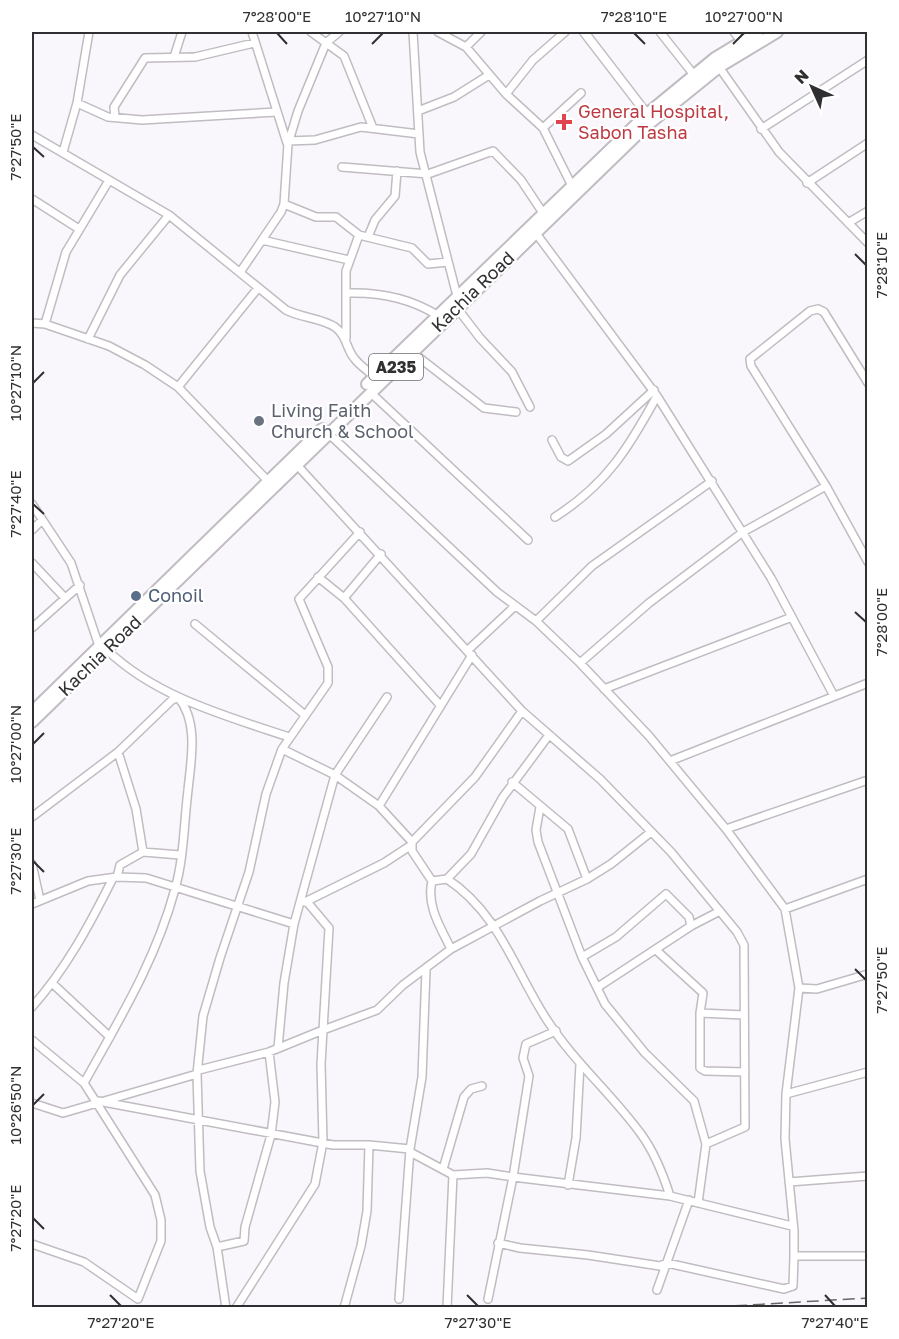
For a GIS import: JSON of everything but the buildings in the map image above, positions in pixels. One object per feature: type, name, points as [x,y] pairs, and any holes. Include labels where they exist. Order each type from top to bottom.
[{"type":"highway","name":"Kachia Road","points":[[32,722],[268,481],[543,213],[647,114],[694,75],[756,32]]},
{"type":"highway","name":"Kachia Road","points":[[117,634],[651,121],[718,67],[773,32]]},
{"type":"highway","name":"Kachia Road","points":[[32,712],[103,648]]},
{"type":"street","points":[[63,152],[77,103],[89,32]]},
{"type":"street","points":[[174,57],[182,32]]},
{"type":"street","points":[[252,32],[288,143]]},
{"type":"street","points":[[311,32],[344,56],[374,128]]},
{"type":"street","points":[[241,271],[284,204],[288,143],[298,111],[326,43],[339,32]]},
{"type":"street","points":[[413,32],[420,152],[428,174],[457,296]]},
{"type":"street","points":[[438,32],[466,46],[506,94],[543,128],[572,186]]},
{"type":"street","points":[[466,46],[481,32]]},
{"type":"street","points":[[506,94],[532,60],[565,32]]},
{"type":"street","points":[[584,32],[647,114]]},
{"type":"street","points":[[660,32],[694,75]]},
{"type":"street","points":[[734,32],[742,42]]},
{"type":"street","points":[[115,116],[114,107],[142,60],[153,56],[195,57],[254,43]]},
{"type":"street","points":[[761,129],[867,60]]},
{"type":"street","points":[[718,67],[761,129],[807,183],[867,243]]},
{"type":"street","points":[[418,111],[454,96],[489,75]]},
{"type":"street","points":[[543,128],[581,93]]},
{"type":"street","points":[[77,103],[108,117],[173,120],[277,112]]},
{"type":"street","points":[[288,143],[315,140],[349,130],[374,128],[419,134]]},
{"type":"street","points":[[32,135],[63,152],[108,182],[169,215],[241,271],[286,310],[307,319],[324,322],[337,329],[346,338]]},
{"type":"street","points":[[807,183],[867,143]]},
{"type":"street","points":[[342,167],[428,174],[493,152],[521,180],[543,213]]},
{"type":"street","points":[[368,237],[375,220],[394,196],[397,171]]},
{"type":"street","points":[[45,324],[66,252],[108,182]]},
{"type":"street","points":[[32,199],[80,229]]},
{"type":"street","points":[[284,204],[316,217],[336,217],[359,235],[412,248],[428,264],[448,262]]},
{"type":"street","points":[[848,223],[867,211]]},
{"type":"street","points":[[88,339],[120,275],[169,215]]},
{"type":"street","points":[[535,232],[656,393],[743,532],[834,696]]},
{"type":"street","points":[[359,235],[345,278],[346,338],[353,358],[375,377]]},
{"type":"street","points":[[262,240],[349,260]]},
{"type":"street","points":[[178,387],[258,288]]},
{"type":"street","points":[[347,293],[389,296],[411,302],[437,315]]},
{"type":"street","points":[[457,308],[480,338],[512,372],[530,407]]},
{"type":"street","points":[[867,383],[824,312],[818,309],[810,311],[750,359],[751,366],[826,486],[867,562]]},
{"type":"street","points":[[32,323],[45,324],[109,346],[145,365],[178,387],[268,481]]},
{"type":"street","points":[[412,352],[484,408],[516,412]]},
{"type":"street","points":[[370,392],[528,540]]},
{"type":"street","points":[[552,440],[561,457],[568,461],[606,434],[656,393]]},
{"type":"street","points":[[555,517],[600,483],[621,459],[656,393]]},
{"type":"street","points":[[328,433],[580,663],[670,761],[726,829],[785,909],[799,988],[786,1094],[785,1139],[794,1257],[793,1286],[789,1289],[667,1263],[660,1266],[520,1248],[498,1243]]},
{"type":"street","points":[[296,464],[381,554],[522,711],[600,779],[651,832],[720,911],[744,945],[744,1128],[706,1144]]},
{"type":"street","points":[[536,621],[592,566],[712,481]]},
{"type":"street","points":[[580,663],[649,603],[743,532],[826,486]]},
{"type":"street","points":[[32,504],[71,563],[103,648],[122,664],[178,697],[289,737]]},
{"type":"street","points":[[32,530],[42,520]]},
{"type":"street","points":[[226,1308],[217,1247],[210,1227],[200,1171],[198,1072],[203,1016],[249,872],[266,794],[282,749],[328,683],[330,675],[299,600],[360,532]]},
{"type":"street","points":[[344,598],[381,554]]},
{"type":"street","points":[[32,563],[65,598]]},
{"type":"street","points":[[318,577],[344,598],[440,705]]},
{"type":"street","points":[[32,627],[80,585]]},
{"type":"street","points":[[379,806],[470,652],[515,606]]},
{"type":"street","points":[[604,689],[792,617]]},
{"type":"street","points":[[195,624],[305,715]]},
{"type":"street","points":[[670,761],[867,683]]},
{"type":"street","points":[[32,817],[118,752],[178,697]]},
{"type":"street","points":[[84,1083],[133,999],[152,957],[176,888],[190,771],[191,727],[184,704],[178,697]]},
{"type":"street","points":[[278,1048],[284,983],[294,924],[305,902],[335,775],[387,697]]},
{"type":"street","points":[[305,902],[411,844],[475,777],[522,711]]},
{"type":"street","points":[[432,881],[447,879],[481,839],[512,782],[549,735]]},
{"type":"street","points":[[282,749],[335,775],[379,806],[411,844],[432,881],[430,889],[434,913],[451,949]]},
{"type":"street","points":[[118,752],[136,809],[143,852]]},
{"type":"street","points":[[726,829],[867,780]]},
{"type":"street","points":[[512,782],[568,830],[587,879]]},
{"type":"street","points":[[540,807],[536,830],[538,842],[582,957],[604,1004],[645,1053],[692,1098],[706,1144],[698,1203]]},
{"type":"street","points":[[32,1103],[63,1113],[269,1052],[368,1015],[451,949],[587,879],[611,864],[651,832]]},
{"type":"street","points":[[32,1007],[53,984],[96,912],[120,865],[143,852],[180,855]]},
{"type":"street","points":[[32,864],[40,900]]},
{"type":"street","points":[[32,904],[88,881],[115,877],[146,878],[294,924]]},
{"type":"street","points":[[447,879],[473,899],[496,927],[556,1031],[580,1064],[641,1134],[661,1168],[670,1196]]},
{"type":"street","points":[[785,909],[867,879]]},
{"type":"street","points":[[582,957],[616,937],[666,894],[689,917],[691,926]]},
{"type":"street","points":[[236,1308],[315,1184],[323,1142],[321,1064],[329,928],[305,902]]},
{"type":"street","points":[[598,987],[691,926],[720,911]]},
{"type":"street","points":[[656,950],[703,993],[700,1013],[700,1068],[705,1071],[745,1072]]},
{"type":"street","points":[[399,1299],[411,1151],[422,1077],[426,970]]},
{"type":"street","points":[[799,988],[817,989],[867,974]]},
{"type":"street","points":[[53,984],[110,1037]]},
{"type":"street","points":[[700,1013],[744,1015]]},
{"type":"street","points":[[488,1299],[513,1177],[529,1076],[523,1058],[526,1044],[556,1031]]},
{"type":"street","points":[[32,1040],[84,1083],[98,1101],[120,1143],[156,1195],[162,1220],[161,1241],[140,1298],[135,1299],[84,1262],[32,1244]]},
{"type":"street","points":[[217,1247],[244,1241],[246,1238],[245,1227],[271,1136],[275,1102],[269,1052]]},
{"type":"street","points":[[568,1185],[576,1138],[580,1064]]},
{"type":"street","points":[[786,1094],[867,1072]]},
{"type":"street","points":[[443,1169],[464,1097],[471,1089],[482,1086]]},
{"type":"street","points":[[98,1101],[271,1136],[333,1145],[369,1145],[411,1151],[453,1175],[487,1173],[568,1185],[670,1196],[792,1226]]},
{"type":"street","points":[[344,1308],[361,1246],[367,1210],[369,1145]]},
{"type":"street","points":[[447,1308],[453,1175]]},
{"type":"street","points":[[789,1182],[867,1176]]},
{"type":"street","points":[[657,1290],[688,1200]]},
{"type":"street","points":[[794,1257],[867,1256]]},
{"type":"railway","points":[[699,1308],[868,1298]]},
{"type":"place","name":"General Hospital, Sabon Tasha","points":[[564,122]]},
{"type":"place","name":"Living Faith Church & School","points":[[259,421]]},
{"type":"place","name":"Conoil","points":[[136,596]]}]
